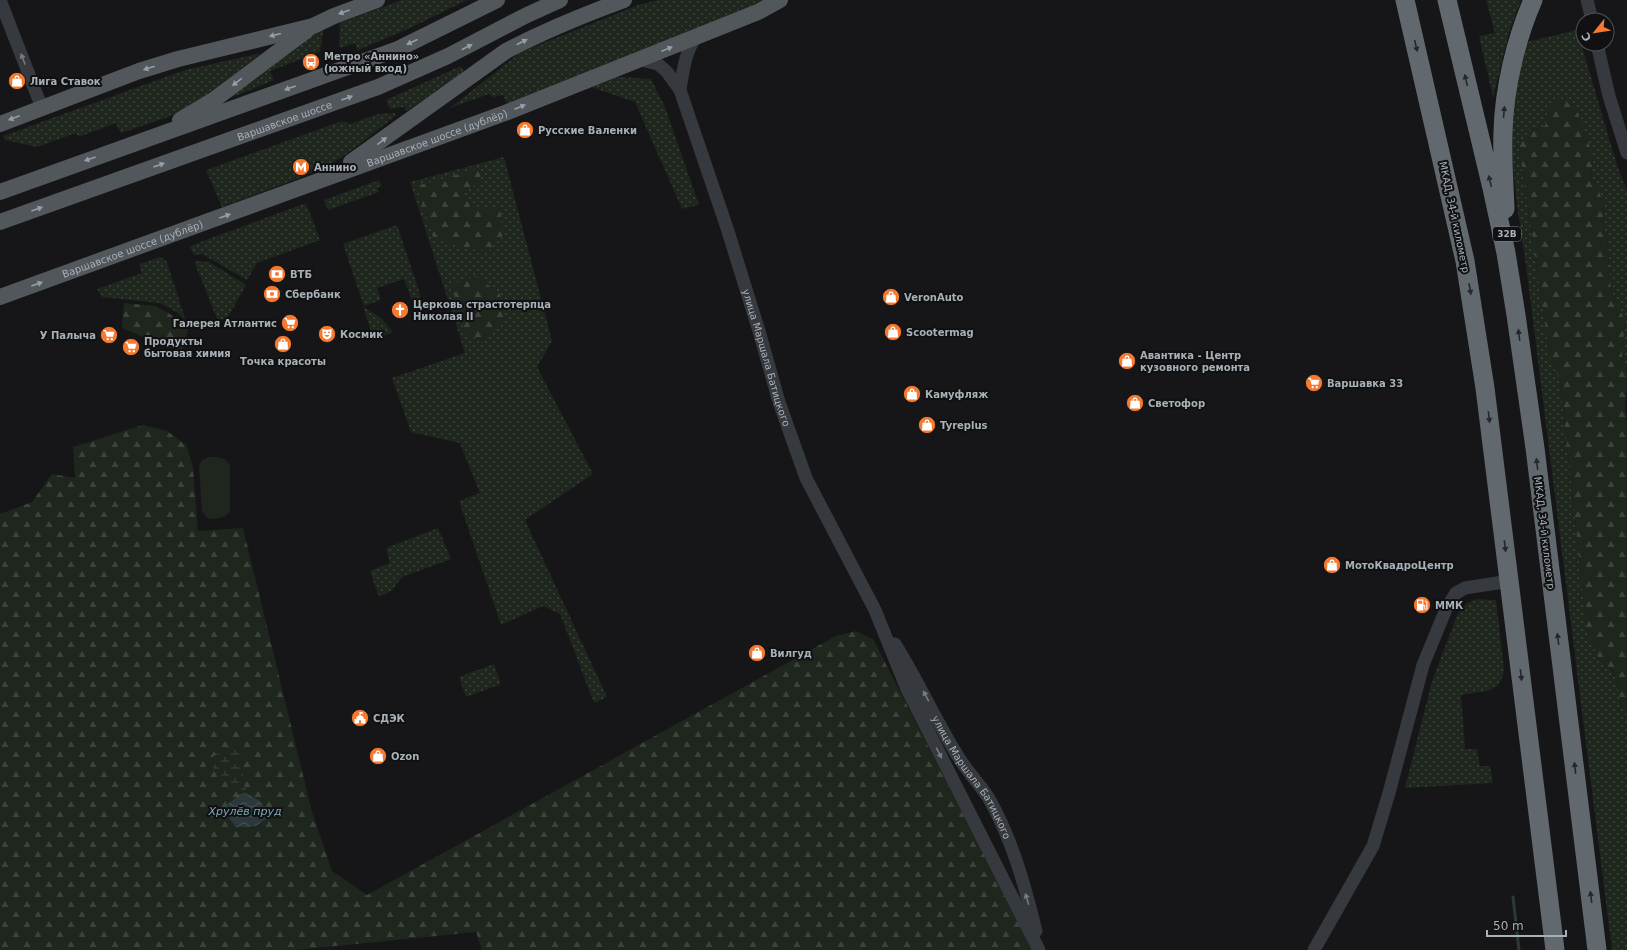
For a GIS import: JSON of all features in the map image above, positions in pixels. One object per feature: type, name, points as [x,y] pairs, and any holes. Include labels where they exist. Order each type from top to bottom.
[{"type":"highway","name":"МКАД, 34-й километр","points":[[1447,0],[1476,118],[1506,253],[1516,316],[1534,440],[1597,950]]},
{"type":"highway","name":"32B","points":[[1516,316],[1505,214],[1503,131],[1504,108],[1511,71],[1533,0]]},
{"type":"highway","name":"МКАД, 34-й километр","points":[[1405,3],[1465,261],[1476,322],[1510,581],[1555,950]]},
{"type":"main road","points":[[127,146],[182,119],[215,99],[313,26],[334,16],[377,0]]},
{"type":"main road","points":[[0,192],[398,49],[497,0]]},
{"type":"main road","name":"Варшавское шоссе","points":[[0,222],[378,87],[442,59],[527,15],[560,0]]},
{"type":"main road","points":[[326,179],[374,147],[410,119],[506,51],[534,36],[624,0]]},
{"type":"main road","name":"Варшавское шоссе (дублёр)","points":[[0,297],[505,113],[641,60],[758,12],[780,0]]},
{"type":"main road","points":[[0,124],[139,71],[178,59],[313,26]]},
{"type":"street","points":[[0,0],[42,108]]},
{"type":"street","points":[[1587,0],[1590,12]]},
{"type":"street","name":"улица Маршала Батицкого","points":[[680,90],[684,65],[691,44],[696,37]]},
{"type":"street","points":[[1599,52],[1609,96],[1627,153]]},
{"type":"street","name":"улица Маршала Батицкого","points":[[641,60],[658,64],[667,72],[680,90],[711,180],[797,457],[806,478],[877,615],[913,672],[955,752],[987,796],[997,814],[1014,856],[1032,914],[1039,950]]},
{"type":"street","points":[[1314,950],[1373,846],[1389,793],[1423,665],[1446,609],[1456,593],[1465,588],[1510,581]]},
{"type":"street","name":"улица Маршала Батицкого","points":[[877,615],[907,689],[1039,950]]},
{"type":"green space","points":[[402,0],[467,0],[408,29],[358,50],[355,43],[340,48],[340,23]]},
{"type":"green space","points":[[659,0],[768,0],[508,108],[503,95],[493,97],[489,94],[450,108],[521,52],[641,4]]},
{"type":"green space","points":[[1486,0],[1521,0],[1510,29],[1493,97],[1479,36],[1495,33]]},
{"type":"green space","points":[[324,26],[320,52],[270,71],[274,80],[223,101],[315,30]]},
{"type":"green space","points":[[1575,30],[1575,52],[1584,52],[1618,168],[1627,190],[1627,370],[1622,356],[1626,323],[1611,290],[1607,239],[1602,224],[1604,207],[1599,191],[1591,177],[1593,158],[1548,110],[1545,126],[1530,130],[1521,159],[1550,359],[1560,380],[1587,631],[1599,660],[1612,670],[1618,685],[1620,703],[1627,715],[1627,950],[1612,950],[1526,265],[1517,206],[1512,148],[1513,108],[1518,75],[1527,42]]},
{"type":"green space","points":[[262,53],[202,99],[171,116],[121,133],[116,123],[79,137],[76,133],[37,147],[5,140],[3,136],[185,70]]},
{"type":"green space","points":[[461,66],[464,72],[407,111],[404,107],[390,109],[386,100]]},
{"type":"green space","points":[[618,77],[651,79],[665,107],[699,205],[682,209],[635,102],[591,87]]},
{"type":"green space","points":[[1560,99],[1575,106],[1588,141],[1593,158],[1591,177],[1599,191],[1604,207],[1602,224],[1607,239],[1611,290],[1626,323],[1622,356],[1627,370],[1625,406],[1627,424],[1627,715],[1620,703],[1618,685],[1613,670],[1599,660],[1587,631],[1560,380],[1550,359],[1521,159],[1520,144],[1530,130],[1545,126],[1548,110]]},
{"type":"green space","points":[[394,113],[397,115],[348,153],[330,164],[222,207],[206,170],[342,121],[350,124],[378,114]]},
{"type":"green space","points":[[504,157],[552,341],[537,367],[593,474],[525,520],[607,697],[594,703],[560,614],[543,606],[501,625],[459,501],[480,493],[460,443],[411,432],[392,378],[465,353],[410,182]]},
{"type":"green space","points":[[481,168],[480,184],[463,189],[465,196],[468,201],[476,206],[500,208],[503,235],[489,251],[462,248],[433,237],[416,186]]},
{"type":"green space","points":[[379,180],[382,186],[377,188],[379,192],[328,210],[324,200]]},
{"type":"green space","points":[[306,203],[320,240],[257,263],[247,280],[202,254],[194,255],[190,247],[195,244]]},
{"type":"green space","points":[[397,225],[421,297],[418,298],[418,305],[414,306],[404,279],[377,288],[381,300],[364,306],[343,244]]},
{"type":"green space","points":[[160,257],[166,260],[186,321],[178,313],[160,303],[102,297],[97,289],[142,273],[139,264]]},
{"type":"green space","points":[[194,261],[209,262],[246,285],[228,317],[218,321]]},
{"type":"green space","points":[[476,276],[500,294],[505,322],[483,342],[466,334],[458,314],[452,284]]},
{"type":"green space","points":[[124,303],[155,306],[170,314],[188,330],[182,353],[122,328]]},
{"type":"green space","points":[[363,307],[380,317],[393,332],[374,340]]},
{"type":"green space","points":[[143,425],[167,431],[186,445],[193,467],[198,531],[243,528],[312,812],[332,871],[367,895],[836,636],[856,631],[873,639],[1033,950],[482,950],[476,932],[296,950],[0,950],[0,514],[32,502],[52,474],[75,478],[73,447]]},
{"type":"green space","points":[[209,457],[219,457],[224,459],[230,466],[230,510],[224,517],[209,519],[202,512],[199,466],[202,460]]},
{"type":"green space","points":[[438,528],[451,559],[402,577],[391,591],[379,597],[370,571],[390,563],[386,548]]},
{"type":"green space","points":[[1477,599],[1496,600],[1504,670],[1499,684],[1494,688],[1482,692],[1461,695],[1465,749],[1477,749],[1480,766],[1490,766],[1493,783],[1405,788],[1432,681],[1458,613],[1467,603]]},
{"type":"green space","points":[[494,664],[501,684],[466,697],[459,677]]},
{"type":"green space","points":[[237,741],[246,792],[224,780],[216,772],[209,760]]},
{"type":"water","name":"Хрулёв пруд","points":[[245,793],[260,801],[270,816],[256,826],[236,827],[222,809],[239,795]]},
{"type":"waterway","points":[[1513,897],[1519,950]]},
{"type":"place","name":"Метро «Аннино» (южный вход)","points":[[311,62]]},
{"type":"place","name":"Лига Ставок","points":[[17,81]]},
{"type":"place","name":"Русские Валенки","points":[[525,130]]},
{"type":"place","name":"Аннино","points":[[301,167]]},
{"type":"place","name":"ВТБ","points":[[277,274]]},
{"type":"place","name":"Сбербанк","points":[[272,294]]},
{"type":"place","name":"VeronAuto","points":[[891,297]]},
{"type":"place","name":"Церковь страстотерпца Николая II","points":[[400,310]]},
{"type":"place","name":"Галерея Атлантис","points":[[290,323]]},
{"type":"place","name":"Scootermag","points":[[893,332]]},
{"type":"place","name":"Космик","points":[[327,334]]},
{"type":"place","name":"У Палыча","points":[[109,335]]},
{"type":"place","name":"Точка красоты","points":[[283,344]]},
{"type":"place","name":"Продукты бытовая химия","points":[[131,347]]},
{"type":"place","name":"Авантика - Центр кузовного ремонта","points":[[1127,361]]},
{"type":"place","name":"Варшавка 33","points":[[1314,383]]},
{"type":"place","name":"Камуфляж","points":[[912,394]]},
{"type":"place","name":"Светофор","points":[[1135,403]]},
{"type":"place","name":"Tyreplus","points":[[927,425]]},
{"type":"place","name":"МотоКвадроЦентр","points":[[1332,565]]},
{"type":"place","name":"ММК","points":[[1422,605]]},
{"type":"place","name":"Вилгуд","points":[[757,653]]},
{"type":"place","name":"СДЭК","points":[[360,718]]},
{"type":"place","name":"Ozon","points":[[378,756]]}]
